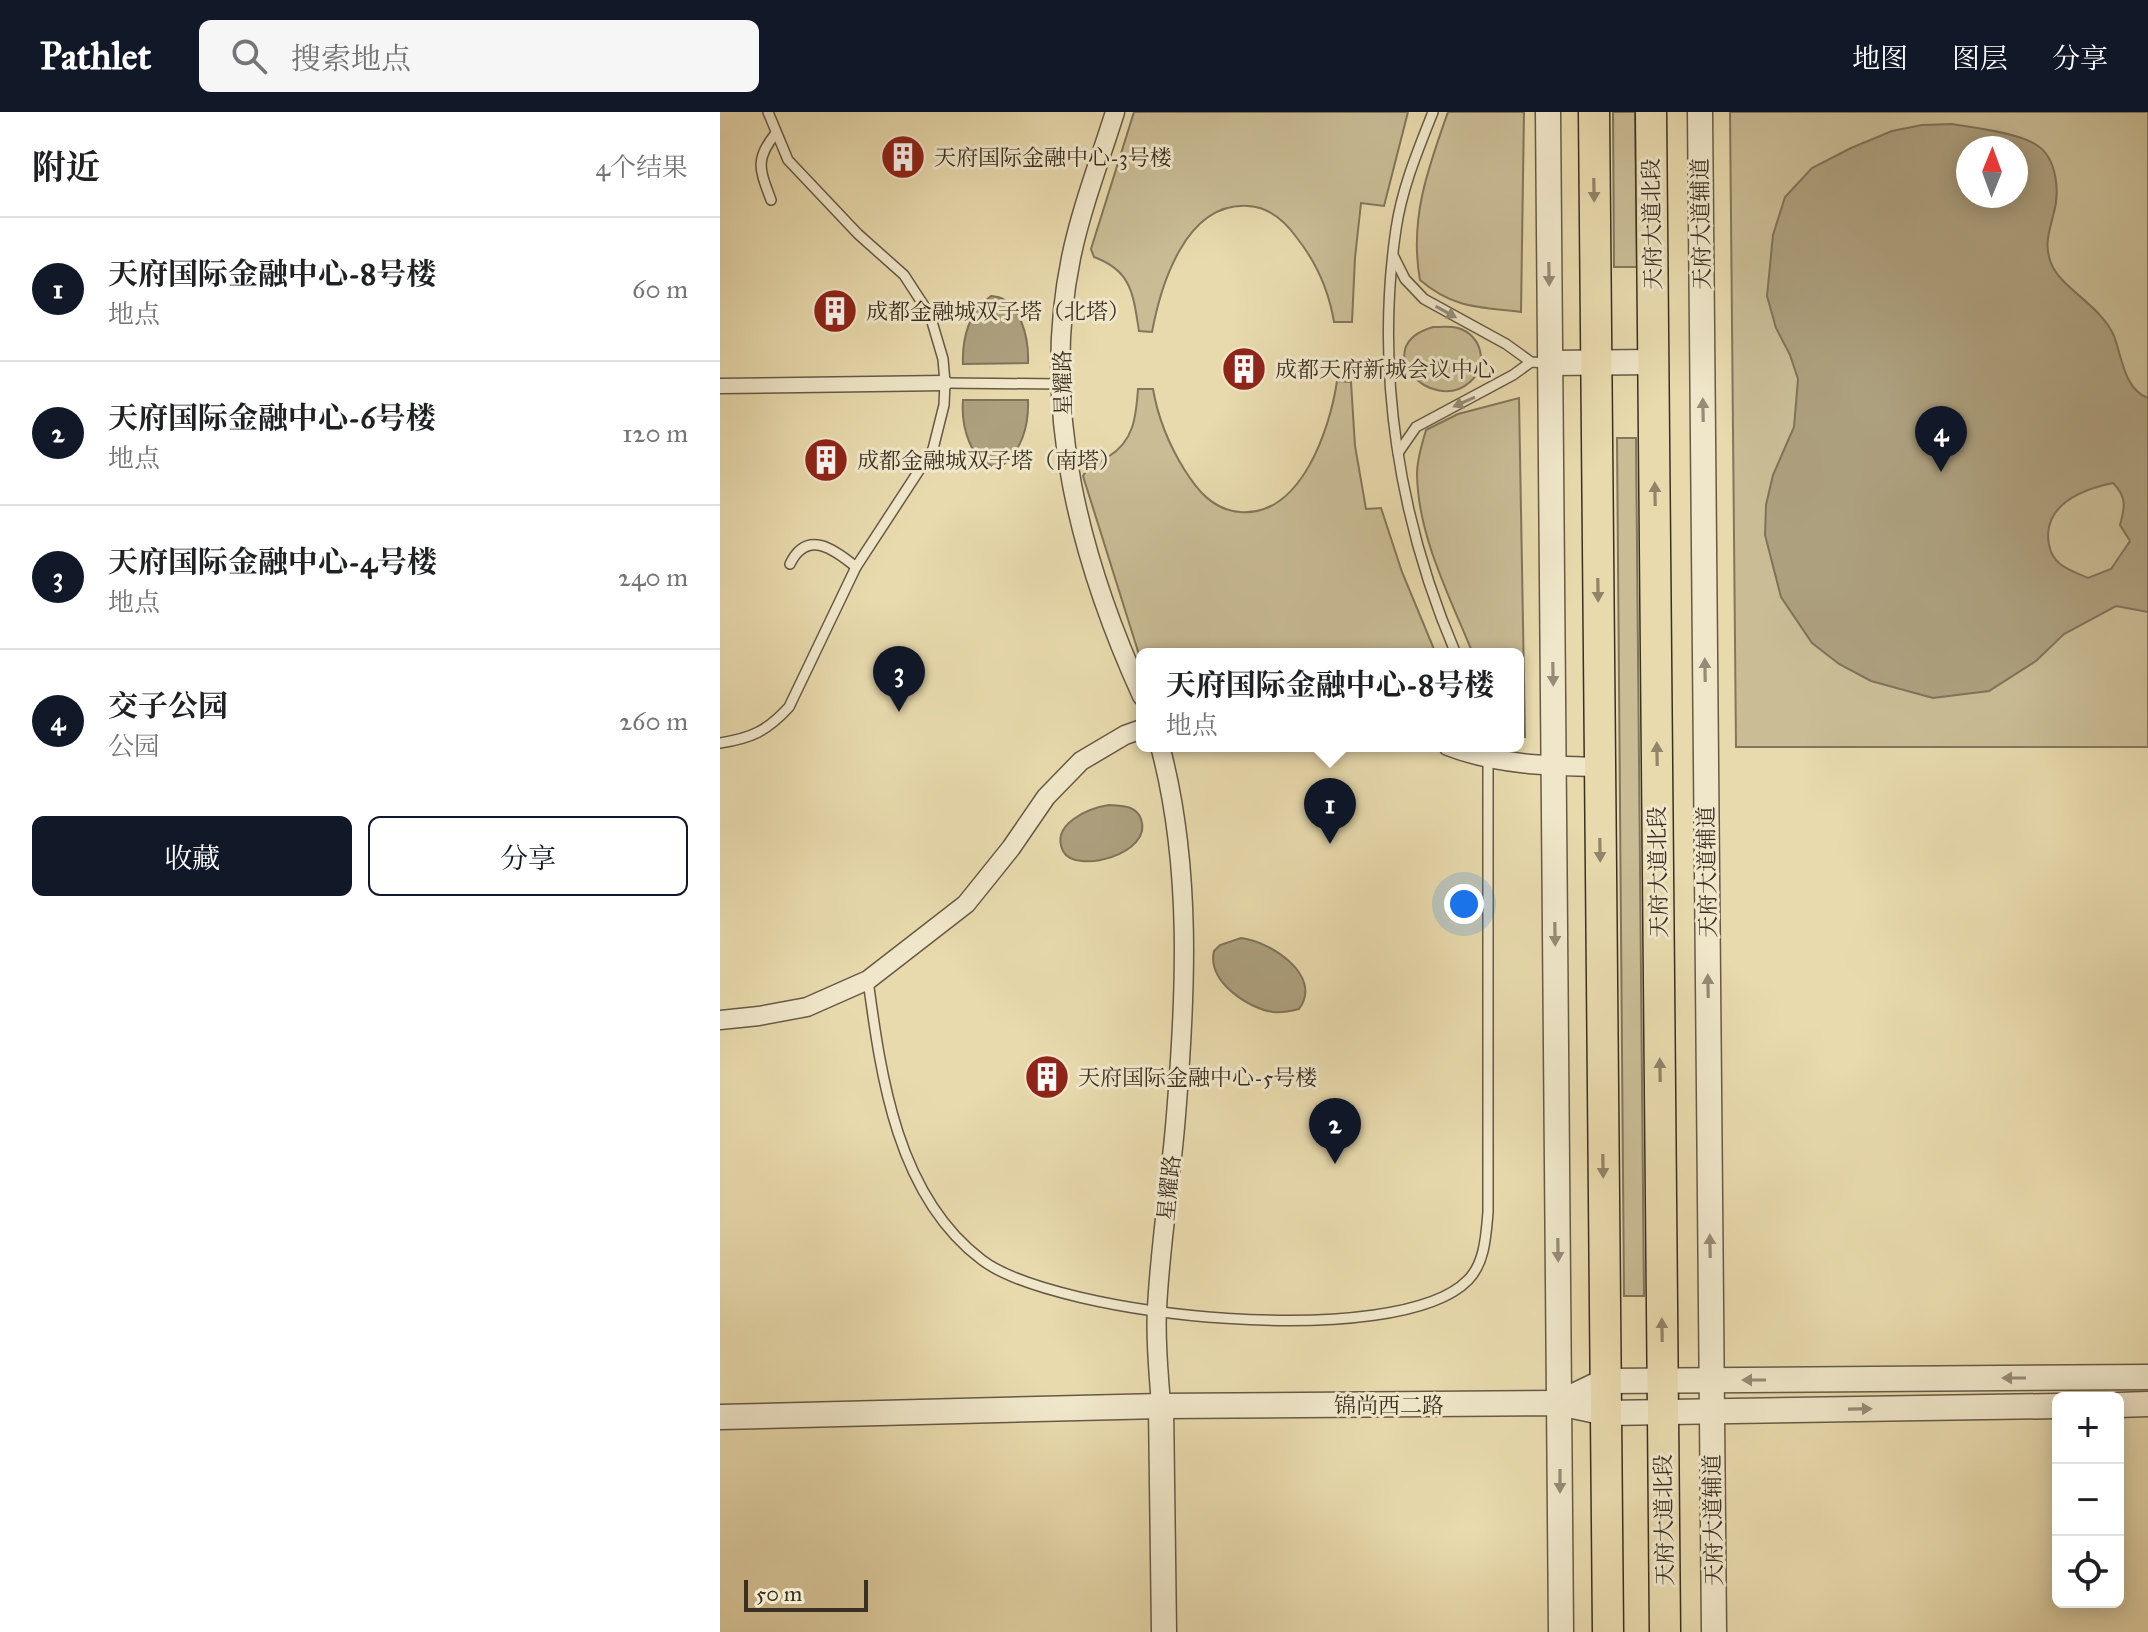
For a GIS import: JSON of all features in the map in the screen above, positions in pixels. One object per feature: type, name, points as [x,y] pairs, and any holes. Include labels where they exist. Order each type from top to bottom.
[{"type":"main road","points":[[1594,112],[1608,1632]]},
{"type":"main road","name":"天府大道北段","points":[[1651,112],[1665,1632]]},
{"type":"street","name":"星耀路","points":[[1115,112],[1071,258],[1063,316],[1061,384],[1064,431],[1077,513],[1092,569],[1136,682]]},
{"type":"street","points":[[1548,112],[1540,362],[1554,766],[1561,1632]]},
{"type":"street","name":"天府大道辅道","points":[[1700,112],[1714,1632]]},
{"type":"street","points":[[1540,362],[1654,362]]},
{"type":"street","points":[[720,386],[945,383]]},
{"type":"street","points":[[720,1020],[807,1007],[868,980],[966,904],[1011,848],[1046,797],[1081,761],[1136,731]]},
{"type":"street","name":"星耀路","points":[[1162,752],[1180,873],[1184,976],[1176,1116],[1156,1312],[1161,1406],[1164,1632]]},
{"type":"street","points":[[1495,755],[1554,766],[1600,767]]},
{"type":"street","points":[[1559,1403],[1605,1381],[2148,1377]]},
{"type":"street","name":"锦尚西二路","points":[[720,1417],[1161,1406],[1559,1403],[1606,1413],[2052,1406]]},
{"type":"street","points":[[2124,1405],[2148,1404]]},
{"type":"lane","points":[[720,743],[748,739],[774,724],[789,707],[856,567],[933,449],[944,405],[943,359],[930,315],[904,275],[858,234],[788,160],[768,112]]},
{"type":"lane","points":[[1433,112],[1412,165],[1397,228],[1389,357],[1398,453],[1419,555],[1454,648]]},
{"type":"lane","points":[[771,200],[760,171],[761,155],[776,133]]},
{"type":"lane","points":[[1394,257],[1405,279],[1424,299],[1540,362]]},
{"type":"lane","points":[[1398,453],[1416,427],[1540,362]]},
{"type":"lane","points":[[945,383],[1061,384]]},
{"type":"lane","points":[[790,564],[807,545],[822,545],[856,567]]},
{"type":"lane","points":[[868,980],[879,1062],[894,1120],[914,1172],[936,1210],[982,1260],[1017,1279],[1055,1292],[1156,1312],[1231,1320],[1365,1316],[1418,1306],[1447,1296],[1469,1280],[1480,1261],[1488,1212],[1495,755]]},
{"type":"shaded area","points":[[1134,112],[1408,112],[1384,206],[1361,203],[1352,322],[1334,322],[1316,267],[1287,226],[1270,212],[1248,206],[1226,208],[1208,217],[1193,231],[1170,270],[1152,332],[1139,331],[1128,285],[1116,269],[1094,257],[1091,249]]},
{"type":"shaded area","points":[[1448,112],[1524,112],[1521,312],[1456,302],[1420,280],[1417,236],[1422,194]]},
{"type":"shaded area","points":[[1613,112],[1635,112],[1637,267],[1614,267]]},
{"type":"shaded area","points":[[1730,112],[2148,112],[2148,747],[1736,747]]},
{"type":"shaded area","points":[[1952,124],[2014,136],[1956,136],[1956,208],[2028,208],[2028,140],[2043,150],[2053,166],[2056,187],[2048,239],[2051,263],[2063,281],[2108,325],[2129,380],[2140,394],[2148,398],[2148,612],[2116,606],[2064,634],[2036,661],[1989,691],[1933,698],[1871,681],[1839,664],[1812,643],[1781,597],[1765,535],[1766,505],[1773,475],[1794,427],[1798,379],[1776,328],[1767,296],[1773,235],[1785,197],[1812,168],[1892,131],[1922,125]],"holes":[[[2113,483],[2118,488],[2124,507],[2120,525],[2130,541],[2111,569],[2088,578],[2059,563],[2050,550],[2048,538],[2055,513],[2080,493]]]},
{"type":"shaded area","points":[[991,296],[1010,304],[1021,321],[1028,363],[963,364],[968,326],[977,309]]},
{"type":"shaded area","points":[[1433,327],[1455,327],[1466,332],[1473,337],[1480,351],[1480,367],[1476,375],[1455,390],[1439,391],[1424,385],[1412,375],[1405,362],[1405,349],[1414,336]]},
{"type":"shaded area","points":[[1337,381],[1351,382],[1355,446],[1366,509],[1381,508],[1402,572],[1434,648],[1137,648],[1083,476],[1090,467],[1123,444],[1132,428],[1138,389],[1153,389],[1168,440],[1194,484],[1214,503],[1240,512],[1261,510],[1280,500],[1296,485],[1319,445]]},
{"type":"shaded area","points":[[1519,398],[1523,648],[1470,648],[1429,544],[1419,497],[1419,457],[1426,430],[1458,414]]},
{"type":"shaded area","points":[[963,400],[1028,400],[1023,437],[1014,454],[1000,467],[981,460],[975,452],[966,432]]},
{"type":"shaded area","points":[[1617,438],[1636,438],[1644,1296],[1624,1296]]},
{"type":"shaded area","points":[[1109,805],[1128,807],[1139,814],[1142,831],[1136,842],[1125,851],[1096,861],[1070,858],[1063,851],[1060,841],[1067,825],[1082,814]]},
{"type":"shaded area","points":[[1241,938],[1278,953],[1299,972],[1305,996],[1299,1009],[1273,1012],[1263,1009],[1241,999],[1223,982],[1213,962],[1214,951],[1220,945]]},
{"type":"place","name":"天府国际金融中心-3号楼","points":[[903,157]]},
{"type":"place","name":"成都金融城双子塔（北塔）","points":[[835,311]]},
{"type":"place","name":"成都天府新城会议中心","points":[[1244,369]]},
{"type":"place","name":"成都金融城双子塔（南塔）","points":[[826,460]]},
{"type":"place","name":"交子公园","points":[[1941,472]]},
{"type":"place","name":"天府国际金融中心-4号楼","points":[[899,712]]},
{"type":"place","name":"天府国际金融中心-8号楼","points":[[1330,844]]},
{"type":"place","name":"天府国际金融中心-5号楼","points":[[1047,1077]]},
{"type":"place","name":"天府国际金融中心-6号楼","points":[[1335,1164]]}]
